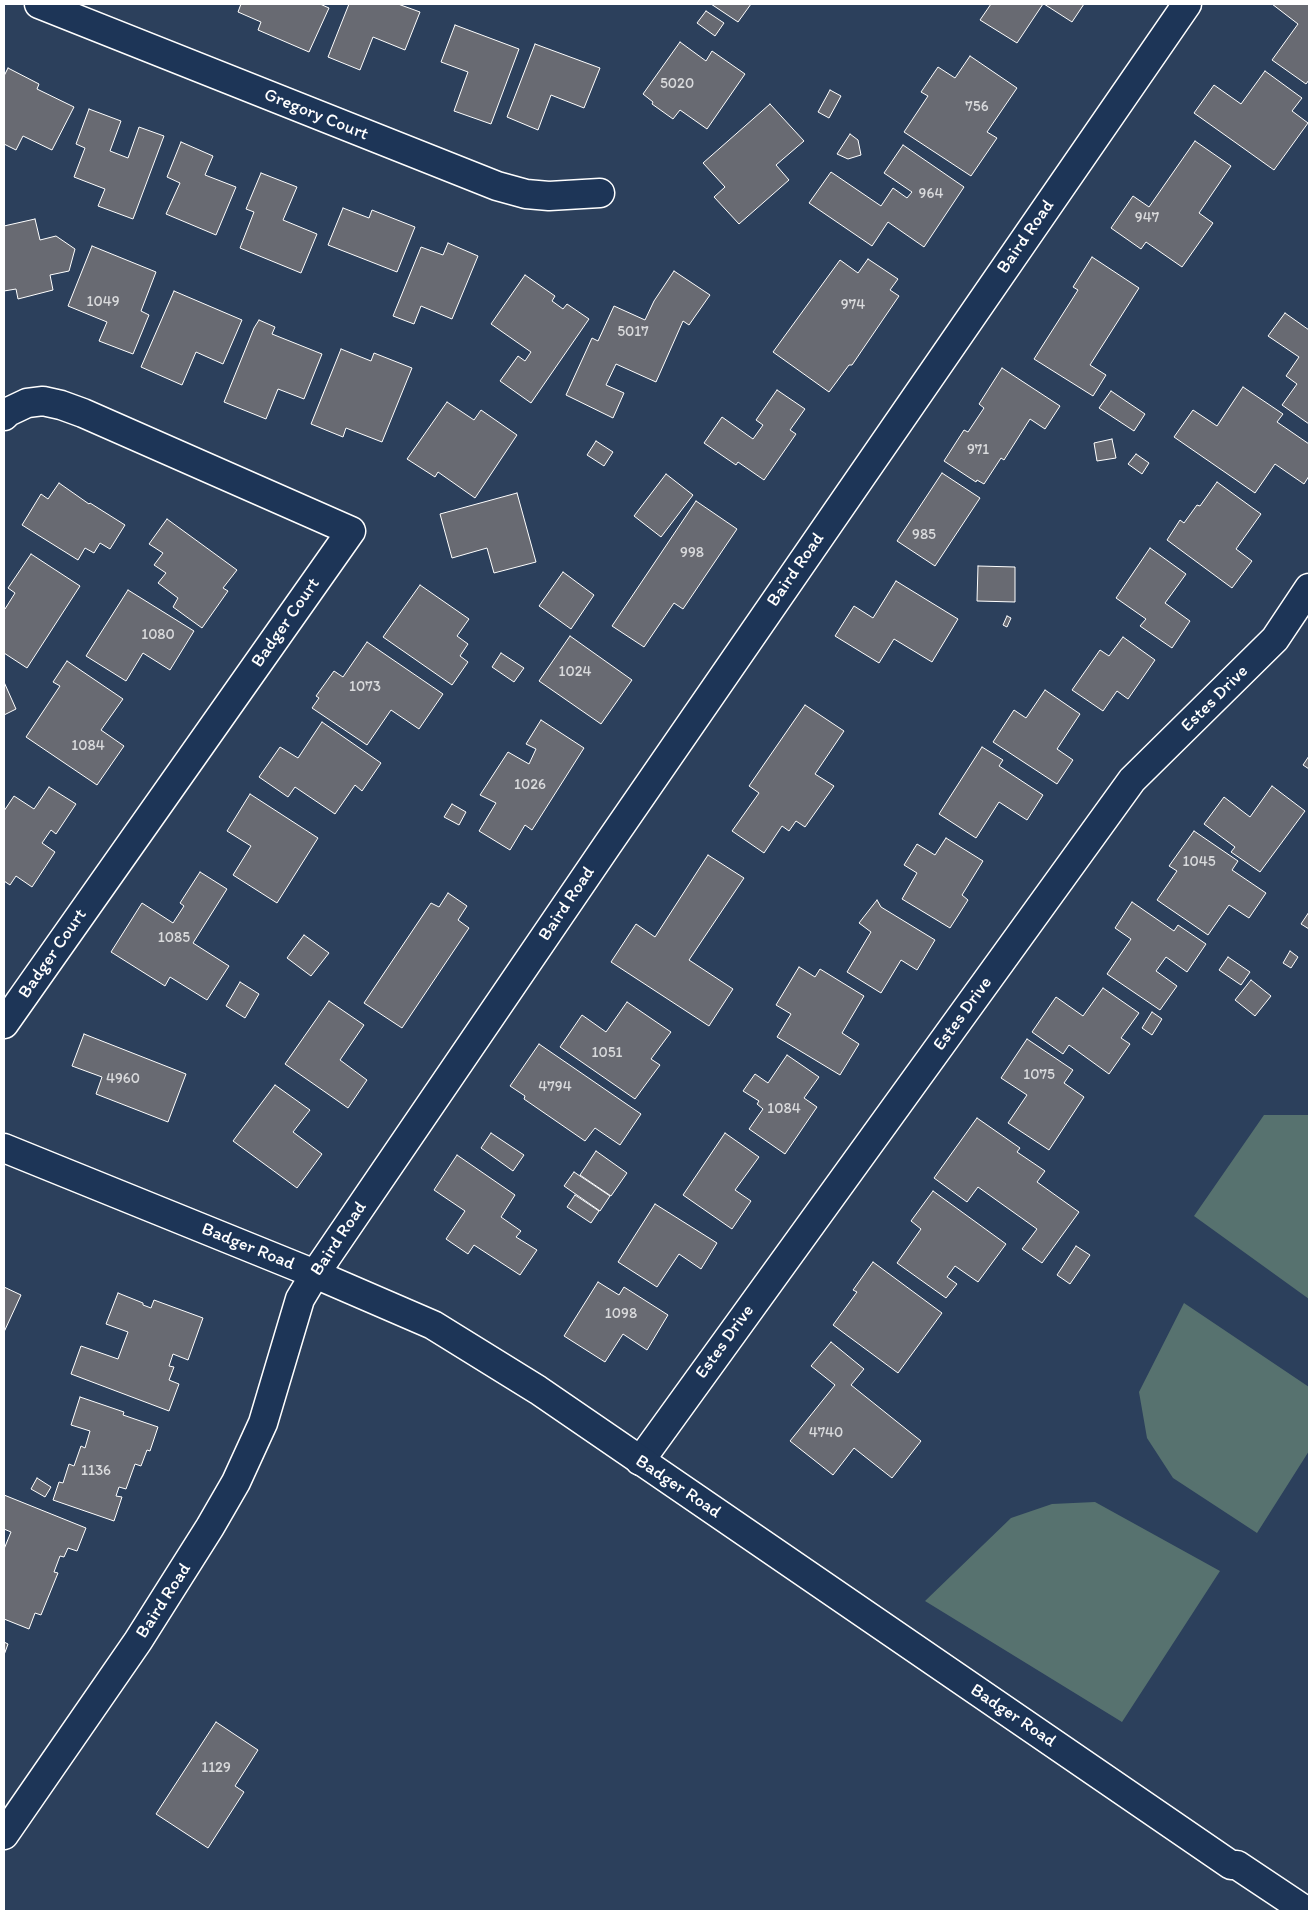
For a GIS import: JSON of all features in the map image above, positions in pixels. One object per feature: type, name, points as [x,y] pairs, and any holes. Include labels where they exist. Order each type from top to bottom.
[{"type":"street","name":"Gregory Court","points":[[39,4],[497,186],[526,194],[549,196],[600,193]]},
{"type":"street","name":"Baird Road","points":[[4,1835],[138,1641],[236,1482],[263,1423],[300,1299],[315,1274],[608,844],[1187,4]]},
{"type":"street","name":"Badger Court","points":[[4,416],[8,412],[27,403],[43,401],[61,405],[351,531],[4,1024]]},
{"type":"street","name":"Estes Drive","points":[[640,1461],[1132,780],[1275,639],[1309,588]]},
{"type":"street","name":"Badger Road","points":[[4,1148],[315,1274],[433,1325],[538,1390],[1231,1865],[1237,1865],[1306,1911]]},
{"type":"green space","points":[[1264,1115],[1309,1115],[1309,1299],[1194,1216]]},
{"type":"green space","points":[[1184,1303],[1309,1387],[1309,1451],[1257,1533],[1173,1478],[1147,1438],[1139,1392]]},
{"type":"green space","points":[[1095,1502],[1220,1571],[1122,1722],[925,1601],[1011,1518],[1052,1504]]},
{"type":"building","points":[[241,4],[320,4],[329,8],[309,52],[258,30],[261,22],[238,12]]},
{"type":"building","points":[[349,4],[398,4],[420,12],[405,50],[373,37],[360,70],[328,57]]},
{"type":"building","points":[[711,4],[751,4],[738,22]]},
{"type":"building","points":[[991,4],[1043,4],[1017,43],[980,20]]},
{"type":"building","points":[[1044,4],[1084,4],[1072,22]]},
{"type":"building","points":[[1272,4],[1309,4],[1309,80],[1306,84],[1272,60],[1298,24]]},
{"type":"building","points":[[706,11],[724,23],[715,36],[697,23]]},
{"type":"building","points":[[455,25],[519,49],[491,124],[454,111],[468,72],[441,62]]},
{"type":"building","points":[[680,42],[706,61],[712,51],[745,74],[707,129],[680,110],[673,119],[652,104],[653,102],[643,94]]},
{"type":"building","points":[[535,44],[600,68],[584,108],[551,95],[538,130],[507,117]]},
{"type":"building","points":[[970,56],[1017,88],[987,132],[997,138],[971,176],[904,132],[928,96],[921,92],[938,67],[955,78]]},
{"type":"building","points":[[8,68],[39,84],[37,89],[74,107],[52,150],[23,136],[16,150],[4,144],[4,76]]},
{"type":"building","points":[[1265,71],[1302,98],[1292,111],[1308,123],[1274,170],[1194,113],[1214,85],[1241,104]]},
{"type":"building","points":[[830,90],[841,96],[829,118],[818,112]]},
{"type":"building","points":[[770,104],[804,141],[776,165],[789,180],[739,224],[714,197],[725,187],[703,163]]},
{"type":"building","points":[[89,109],[121,121],[110,151],[128,158],[139,127],[164,136],[133,219],[98,206],[105,189],[74,177],[85,148],[76,144]]},
{"type":"building","points":[[850,134],[858,140],[861,155],[848,159],[837,154]]},
{"type":"building","points":[[1195,141],[1231,166],[1199,213],[1213,223],[1182,267],[1146,242],[1141,249],[1111,228],[1133,196],[1149,207]]},
{"type":"building","points":[[181,142],[213,156],[205,175],[236,187],[216,235],[166,214],[180,183],[167,177]]},
{"type":"building","points":[[903,145],[964,187],[924,247],[888,222],[872,246],[809,203],[831,172],[881,206],[893,188],[907,198],[912,192],[884,173]]},
{"type":"building","points":[[261,173],[297,187],[283,220],[317,234],[301,273],[240,248],[254,212],[246,209]]},
{"type":"building","points":[[343,208],[369,218],[372,210],[415,227],[397,272],[328,245]]},
{"type":"building","points":[[35,219],[40,240],[56,236],[75,249],[69,271],[50,275],[53,290],[18,299],[16,289],[4,291],[4,226]]},
{"type":"building","points":[[448,243],[478,256],[452,319],[421,306],[414,324],[393,316],[421,247],[443,255]]},
{"type":"building","points":[[92,246],[156,272],[141,311],[149,315],[133,354],[99,341],[107,322],[68,306]]},
{"type":"building","points":[[1092,257],[1139,288],[1090,365],[1106,375],[1093,396],[1034,359],[1078,290],[1073,287]]},
{"type":"building","points":[[868,259],[898,279],[890,290],[899,296],[852,365],[849,365],[829,392],[773,352],[840,260],[858,273]]},
{"type":"building","points":[[674,271],[710,295],[689,325],[683,321],[656,382],[616,364],[606,385],[624,393],[613,418],[566,395],[592,338],[598,341],[614,306],[645,320],[654,301]]},
{"type":"building","points":[[525,275],[555,296],[552,301],[563,309],[567,304],[589,319],[531,403],[500,381],[518,356],[525,361],[531,352],[491,324]]},
{"type":"building","points":[[174,291],[242,320],[223,364],[196,352],[182,385],[141,367]]},
{"type":"building","points":[[1285,313],[1309,330],[1309,424],[1282,405],[1297,384],[1286,376],[1299,357],[1268,336]]},
{"type":"building","points":[[259,320],[275,327],[272,334],[322,354],[304,399],[278,389],[266,419],[224,402]]},
{"type":"building","points":[[341,349],[371,361],[374,353],[412,368],[382,442],[346,428],[343,437],[311,424]]},
{"type":"building","points":[[1002,368],[1060,406],[1045,429],[1030,419],[1004,460],[1001,458],[984,484],[977,480],[976,482],[944,461],[964,430],[968,432],[984,408],[979,404]]},
{"type":"building","points":[[1243,387],[1283,414],[1277,422],[1309,444],[1309,476],[1304,484],[1275,464],[1255,493],[1174,437],[1193,410],[1217,426]]},
{"type":"building","points":[[777,390],[805,409],[790,430],[796,434],[764,480],[738,462],[736,465],[704,443],[722,417],[753,439],[763,425],[756,420]]},
{"type":"building","points":[[1111,391],[1145,414],[1134,431],[1099,408]]},
{"type":"building","points":[[447,402],[474,420],[481,410],[517,435],[475,498],[438,472],[435,477],[407,459]]},
{"type":"building","points":[[1112,439],[1116,458],[1097,461],[1094,443]]},
{"type":"building","points":[[596,441],[613,452],[604,466],[587,455]]},
{"type":"building","points":[[1136,454],[1149,463],[1142,474],[1128,464]]},
{"type":"building","points":[[942,473],[980,498],[935,566],[897,541]]},
{"type":"building","points":[[666,474],[693,495],[661,537],[634,516]]},
{"type":"building","points":[[1217,482],[1261,514],[1236,549],[1252,561],[1232,588],[1167,540],[1180,520],[1184,523],[1197,505],[1200,506]]},
{"type":"building","points":[[59,483],[89,504],[125,525],[110,549],[100,543],[94,553],[85,548],[78,560],[22,525],[41,494],[48,499]]},
{"type":"building","points":[[517,493],[536,562],[494,573],[487,548],[452,558],[440,514]]},
{"type":"building","points":[[696,501],[737,529],[683,609],[674,603],[644,647],[612,626]]},
{"type":"building","points":[[167,519],[237,570],[223,588],[228,591],[202,628],[173,607],[178,598],[158,583],[166,573],[154,565],[163,553],[149,544]]},
{"type":"building","points":[[1150,548],[1186,574],[1165,603],[1190,621],[1172,648],[1140,626],[1146,619],[1116,598]]},
{"type":"building","points":[[31,554],[80,586],[27,668],[4,653],[4,608],[15,593],[8,588]]},
{"type":"building","points":[[978,566],[1015,567],[1015,602],[977,601]]},
{"type":"building","points":[[563,572],[594,595],[571,629],[539,606]]},
{"type":"building","points":[[896,581],[958,619],[932,662],[894,639],[879,663],[835,636],[854,606],[873,618]]},
{"type":"building","points":[[420,585],[469,619],[457,636],[468,644],[460,656],[468,662],[452,685],[383,637]]},
{"type":"building","points":[[128,590],[194,631],[170,670],[143,653],[126,681],[86,656]]},
{"type":"building","points":[[1007,616],[1011,618],[1007,627],[1003,625]]},
{"type":"building","points":[[570,636],[632,680],[601,724],[539,681]]},
{"type":"building","points":[[1123,637],[1155,660],[1128,699],[1117,691],[1103,711],[1072,690],[1100,650],[1109,656]]},
{"type":"building","points":[[367,642],[443,694],[419,729],[391,710],[367,745],[312,708],[319,698],[316,696],[334,671],[343,677]]},
{"type":"building","points":[[501,653],[524,668],[514,682],[492,667]]},
{"type":"building","points":[[67,661],[123,699],[101,730],[124,746],[97,785],[26,737],[60,686],[53,682]]},
{"type":"building","points":[[4,682],[16,709],[4,715]]},
{"type":"building","points":[[1045,690],[1080,714],[1057,749],[1073,760],[1057,784],[993,742],[1014,710],[1026,718]]},
{"type":"building","points":[[805,705],[844,731],[815,774],[834,786],[805,827],[796,821],[789,831],[782,826],[764,853],[732,831],[759,793],[749,786]]},
{"type":"building","points":[[541,720],[584,748],[532,830],[525,825],[510,850],[479,831],[496,803],[480,795],[508,752],[529,764],[536,749],[526,744]]},
{"type":"building","points":[[322,722],[381,763],[362,791],[355,785],[335,814],[295,787],[288,797],[259,777],[280,747],[298,758]]},
{"type":"building","points":[[982,747],[1003,760],[999,766],[1043,795],[1027,820],[999,802],[976,838],[939,814]]},
{"type":"building","points":[[1309,756],[1309,769],[1303,765]]},
{"type":"building","points":[[1272,786],[1305,811],[1260,872],[1231,852],[1235,847],[1204,824],[1224,797],[1250,817]]},
{"type":"building","points":[[49,787],[76,804],[56,834],[51,830],[42,843],[55,852],[32,887],[16,876],[10,885],[4,881],[4,811],[14,796],[34,809]]},
{"type":"building","points":[[250,794],[318,838],[277,903],[233,875],[251,846],[227,831]]},
{"type":"building","points":[[452,804],[466,812],[459,825],[444,817]]},
{"type":"building","points":[[1194,831],[1238,861],[1232,870],[1266,893],[1249,918],[1229,905],[1208,935],[1157,900],[1177,871],[1169,866]]},
{"type":"building","points":[[946,838],[983,861],[962,895],[968,900],[950,928],[902,899],[917,873],[904,865],[917,844],[935,855]]},
{"type":"building","points":[[708,855],[744,878],[689,960],[733,989],[709,1026],[611,962],[636,924],[655,937]]},
{"type":"building","points":[[200,872],[227,889],[193,943],[229,966],[207,1000],[170,977],[165,986],[111,952],[142,903],[173,923],[184,906],[180,903]]},
{"type":"building","points":[[448,893],[467,906],[458,920],[469,928],[402,1028],[364,1003],[431,903],[439,907]]},
{"type":"building","points":[[877,900],[881,907],[935,940],[917,970],[901,960],[881,993],[847,972],[871,932],[859,923]]},
{"type":"building","points":[[1132,902],[1174,931],[1178,925],[1206,944],[1187,972],[1166,957],[1156,971],[1177,986],[1160,1010],[1107,974],[1131,939],[1115,928]]},
{"type":"building","points":[[1309,912],[1309,929],[1301,924]]},
{"type":"building","points":[[304,935],[329,953],[311,976],[287,958]]},
{"type":"building","points":[[1290,951],[1298,957],[1291,968],[1283,963]]},
{"type":"building","points":[[1228,957],[1250,972],[1241,985],[1219,970]]},
{"type":"building","points":[[799,967],[815,977],[820,969],[864,996],[842,1033],[859,1044],[840,1075],[777,1037],[791,1014],[776,1005]]},
{"type":"building","points":[[1251,980],[1271,996],[1255,1016],[1235,1000]]},
{"type":"building","points":[[240,982],[259,994],[245,1018],[226,1006]]},
{"type":"building","points":[[1103,988],[1139,1013],[1121,1038],[1130,1044],[1109,1074],[1069,1045],[1063,1054],[1032,1032],[1056,997],[1083,1016]]},
{"type":"building","points":[[329,1001],[364,1025],[340,1060],[367,1080],[348,1108],[285,1064]]},
{"type":"building","points":[[627,1002],[671,1032],[651,1059],[660,1065],[635,1099],[560,1047],[582,1015],[606,1032]]},
{"type":"building","points":[[1152,1012],[1162,1019],[1152,1035],[1142,1028]]},
{"type":"building","points":[[84,1034],[186,1074],[168,1122],[96,1094],[102,1077],[72,1066]]},
{"type":"building","points":[[1027,1039],[1073,1070],[1064,1083],[1084,1097],[1049,1150],[1008,1123],[1027,1095],[1001,1078]]},
{"type":"building","points":[[539,1044],[641,1114],[620,1145],[595,1128],[585,1141],[524,1099],[525,1096],[510,1086]]},
{"type":"building","points":[[787,1055],[819,1077],[804,1098],[817,1107],[785,1154],[749,1129],[763,1109],[757,1104],[759,1101],[743,1091],[755,1074],[768,1083]]},
{"type":"building","points":[[275,1085],[310,1110],[293,1132],[322,1154],[297,1188],[233,1141]]},
{"type":"building","points":[[977,1118],[1020,1148],[1017,1152],[1045,1171],[1037,1182],[1079,1212],[1042,1263],[1022,1249],[1037,1229],[978,1187],[967,1202],[934,1178]]},
{"type":"building","points":[[491,1133],[524,1155],[513,1171],[481,1148]]},
{"type":"building","points":[[725,1133],[759,1157],[735,1190],[751,1201],[732,1229],[683,1195]]},
{"type":"building","points":[[596,1151],[627,1173],[611,1196],[580,1175]]},
{"type":"building","points":[[457,1155],[515,1195],[501,1217],[521,1231],[516,1237],[537,1250],[520,1275],[474,1245],[468,1254],[446,1239],[465,1211],[434,1190]]},
{"type":"building","points":[[574,1172],[610,1196],[600,1211],[564,1186]]},
{"type":"building","points":[[933,1191],[1006,1244],[978,1282],[955,1266],[947,1277],[957,1284],[946,1298],[897,1263],[921,1229],[911,1221]]},
{"type":"building","points":[[575,1195],[599,1211],[591,1223],[567,1207]]},
{"type":"building","points":[[655,1204],[717,1243],[701,1269],[679,1254],[657,1287],[618,1262]]},
{"type":"building","points":[[1076,1246],[1090,1255],[1070,1284],[1057,1275]]},
{"type":"building","points":[[873,1262],[942,1313],[898,1373],[833,1325],[857,1292],[853,1290]]},
{"type":"building","points":[[598,1282],[619,1295],[624,1287],[668,1315],[647,1350],[623,1334],[605,1362],[564,1336]]},
{"type":"building","points":[[4,1287],[21,1295],[4,1332]]},
{"type":"building","points":[[118,1293],[151,1308],[154,1300],[203,1318],[188,1360],[173,1354],[169,1366],[174,1367],[169,1380],[179,1384],[169,1411],[71,1374],[81,1346],[118,1359],[128,1332],[106,1324]]},
{"type":"building","points":[[831,1342],[864,1369],[851,1385],[921,1441],[892,1478],[854,1448],[833,1475],[790,1441],[835,1385],[811,1366]]},
{"type":"building","points":[[80,1397],[124,1412],[123,1415],[158,1427],[150,1451],[147,1450],[141,1466],[135,1464],[126,1489],[119,1487],[116,1496],[122,1497],[114,1521],[53,1500],[59,1482],[63,1483],[69,1464],[74,1466],[81,1446],[85,1448],[90,1431],[71,1425]]},
{"type":"building","points":[[37,1478],[51,1487],[45,1497],[31,1489]]},
{"type":"building","points":[[4,1495],[86,1528],[77,1551],[68,1548],[64,1557],[60,1556],[54,1572],[58,1573],[41,1615],[35,1613],[29,1629],[4,1619],[4,1549],[11,1532],[4,1529]]},
{"type":"building","points":[[4,1642],[8,1644],[4,1655]]},
{"type":"building","points":[[216,1722],[258,1750],[235,1786],[244,1792],[208,1848],[156,1814]]}]
